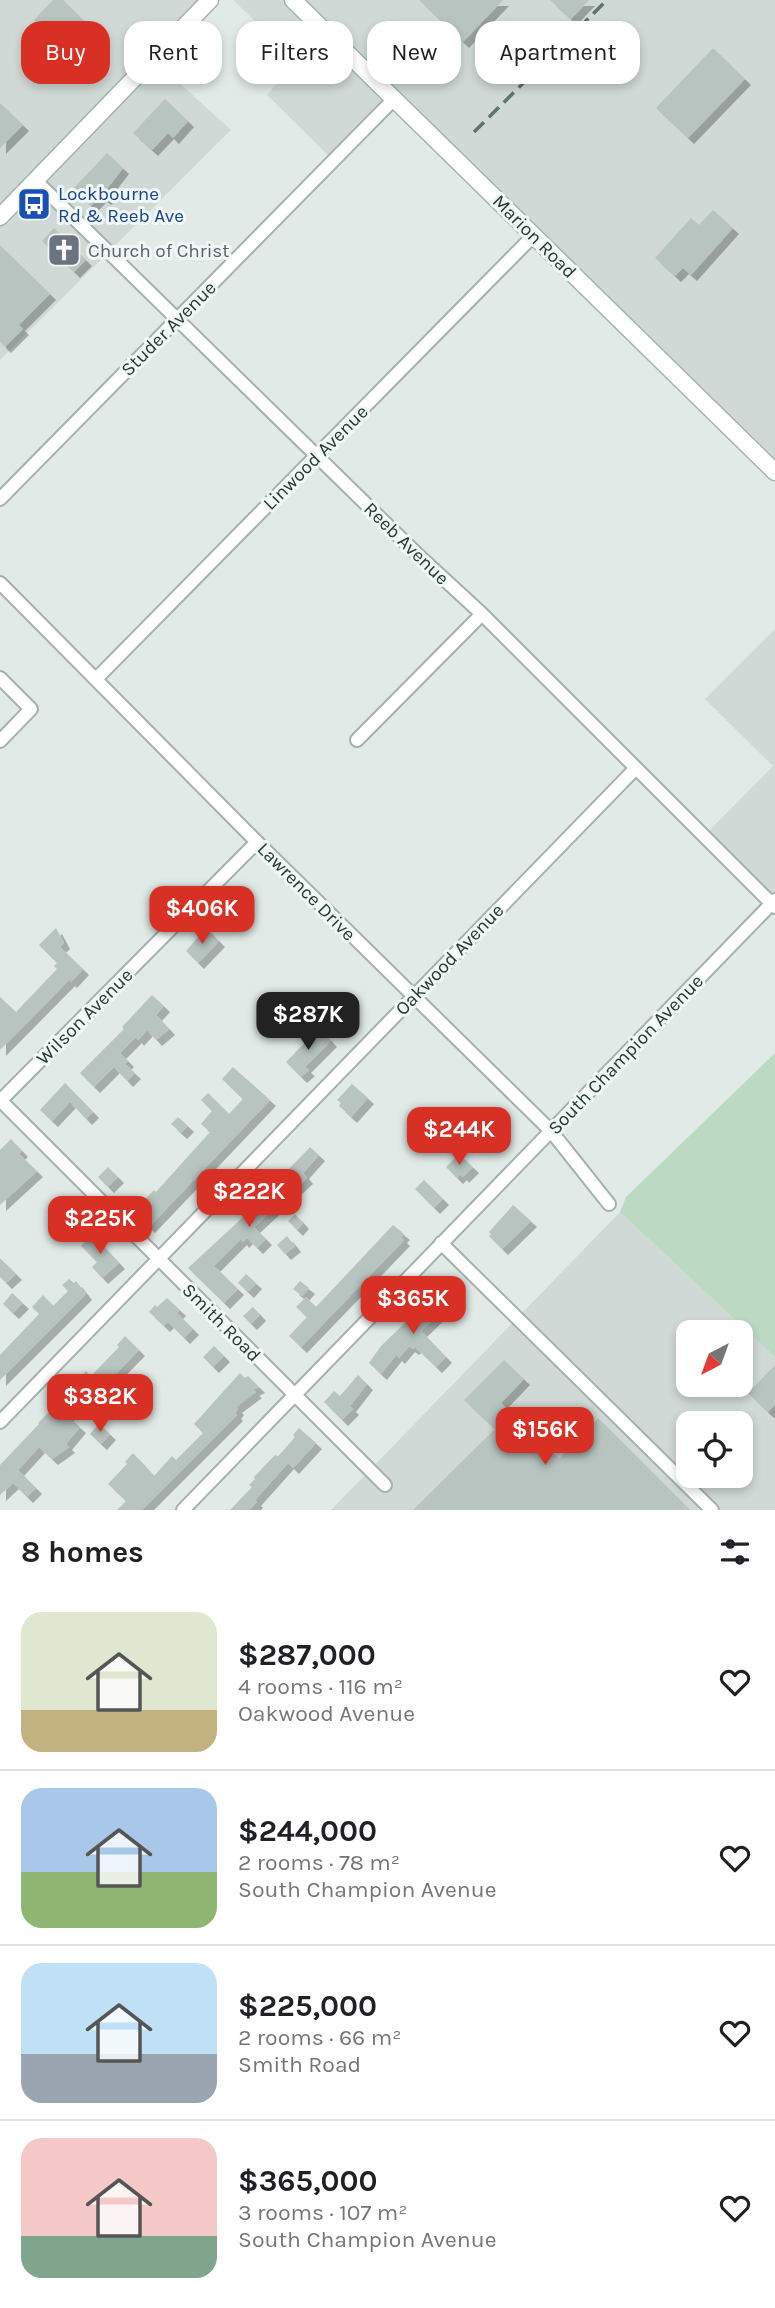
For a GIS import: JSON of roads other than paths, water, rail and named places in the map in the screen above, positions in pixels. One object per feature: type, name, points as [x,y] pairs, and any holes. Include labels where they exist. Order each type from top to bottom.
[{"type":"street","points":[[0,217],[210,0]]},
{"type":"street","name":"Marion Road","points":[[293,0],[775,472]]},
{"type":"street","name":"Studer Avenue","points":[[0,499],[395,98]]},
{"type":"street","name":"Reeb Avenue","points":[[36,180],[774,903]]},
{"type":"street","name":"Linwood Avenue","points":[[96,679],[534,234]]},
{"type":"street","name":"Lawrence Drive","points":[[0,583],[257,842],[551,1131],[609,1204]]},
{"type":"street","points":[[357,740],[482,614]]},
{"type":"street","points":[[0,678],[31,709],[0,741]]},
{"type":"street","name":"Oakwood Avenue","points":[[0,1422],[636,768]]},
{"type":"street","name":"Wilson Avenue","points":[[0,1101],[257,842]]},
{"type":"street","name":"South Champion Avenue","points":[[183,1510],[774,903]]},
{"type":"street","name":"Smith Road","points":[[0,1101],[384,1485]]},
{"type":"street","points":[[441,1243],[712,1510]]},
{"type":"railway","points":[[474,132],[607,0]]},
{"type":"place","name":"Lockbourne Rd & Reeb Ave","points":[[34,204]]},
{"type":"place","name":"Church of Christ","points":[[64,250]]}]
